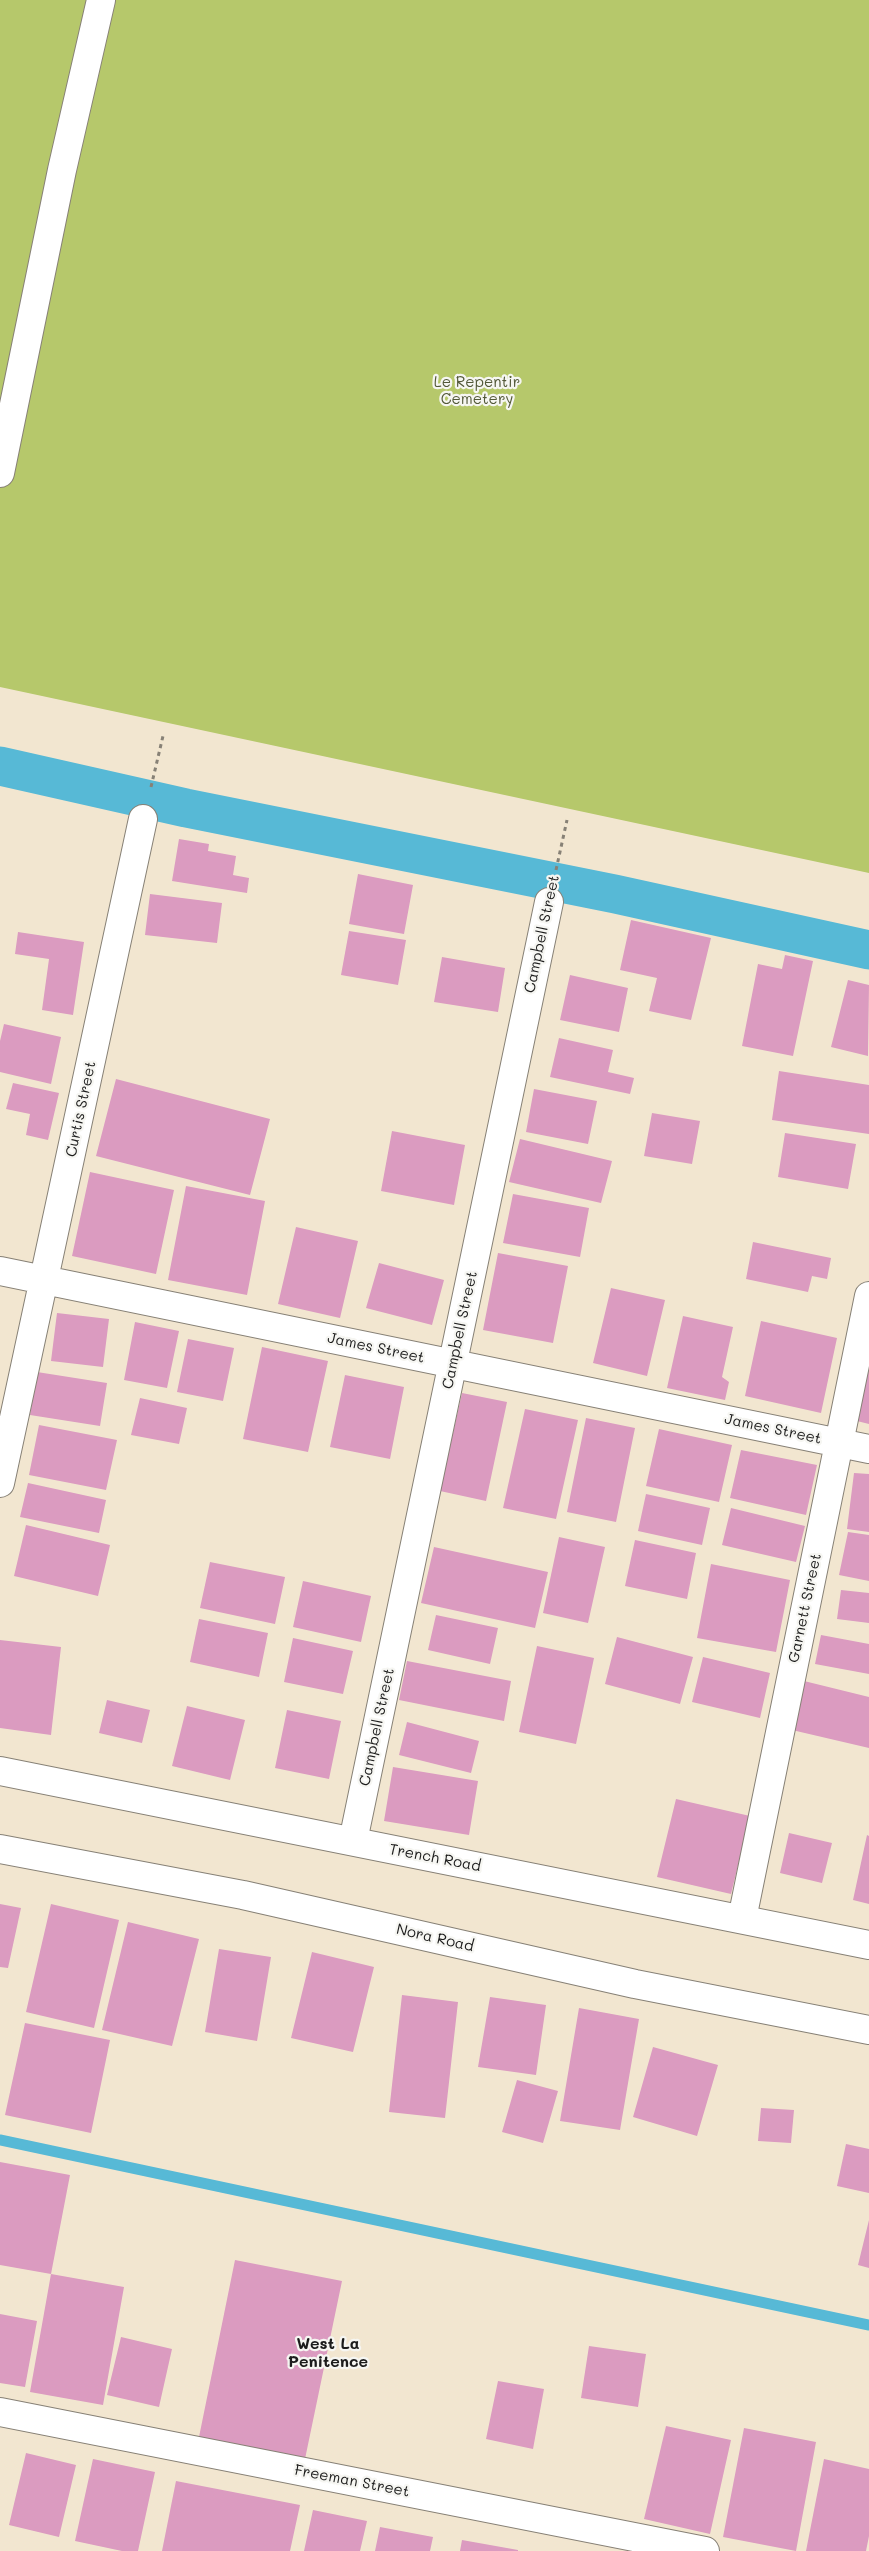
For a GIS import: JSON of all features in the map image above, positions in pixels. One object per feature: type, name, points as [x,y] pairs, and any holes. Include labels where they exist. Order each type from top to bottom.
[{"type":"street","points":[[0,473],[62,170],[101,0]]},
{"type":"street","name":"Curtis Street","points":[[0,1483],[143,819]]},
{"type":"street","name":"Campbell Street","points":[[354,1841],[548,902]]},
{"type":"street","name":"James Street","points":[[0,1271],[869,1449]]},
{"type":"street","name":"Garnett Street","points":[[742,1919],[869,1296]]},
{"type":"street","name":"Trench Road","points":[[0,1771],[869,1945]]},
{"type":"street","name":"Nora Road","points":[[0,1849],[243,1895],[635,1984],[869,2030]]},
{"type":"street","name":"Freeman Street","points":[[0,2412],[705,2551]]},
{"type":"path","points":[[143,819],[163,736]]},
{"type":"path","name":"Campbell Street","points":[[548,902],[567,820]]},
{"type":"green space","name":"Le Repentir Cemetery","points":[[0,0],[869,0],[869,873],[0,687]]},
{"type":"building","points":[[179,839],[209,844],[208,851],[236,856],[233,875],[249,878],[247,893],[172,881]]},
{"type":"building","points":[[358,874],[413,885],[404,934],[349,924]]},
{"type":"building","points":[[150,894],[222,903],[217,943],[145,935]]},
{"type":"building","points":[[631,920],[711,938],[691,1020],[649,1011],[657,978],[620,970]]},
{"type":"building","points":[[349,931],[406,940],[398,985],[341,975]]},
{"type":"building","points":[[18,932],[84,942],[73,1015],[42,1010],[49,959],[15,954]]},
{"type":"building","points":[[785,955],[813,961],[793,1056],[742,1046],[758,964],[782,969]]},
{"type":"building","points":[[442,957],[505,968],[498,1012],[434,1002]]},
{"type":"building","points":[[570,975],[628,988],[619,1032],[560,1020]]},
{"type":"building","points":[[848,980],[869,985],[868,1056],[831,1047]]},
{"type":"building","points":[[4,1024],[61,1037],[51,1084],[0,1072],[0,1041]]},
{"type":"building","points":[[559,1038],[613,1050],[608,1072],[634,1078],[630,1094],[550,1077]]},
{"type":"building","points":[[779,1071],[869,1085],[869,1134],[772,1120]]},
{"type":"building","points":[[116,1079],[270,1119],[250,1195],[96,1156]]},
{"type":"building","points":[[13,1083],[59,1093],[48,1140],[26,1135],[30,1114],[6,1109]]},
{"type":"building","points":[[534,1089],[597,1101],[588,1144],[526,1132]]},
{"type":"building","points":[[652,1113],[700,1121],[692,1164],[644,1156]]},
{"type":"building","points":[[392,1131],[465,1145],[454,1205],[381,1191]]},
{"type":"building","points":[[785,1133],[856,1144],[848,1189],[778,1177]]},
{"type":"building","points":[[520,1139],[612,1161],[601,1203],[509,1182]]},
{"type":"building","points":[[90,1172],[174,1190],[156,1274],[72,1256]]},
{"type":"building","points":[[186,1186],[265,1201],[247,1295],[168,1280]]},
{"type":"building","points":[[513,1194],[589,1208],[580,1257],[503,1243]]},
{"type":"building","points":[[296,1227],[358,1241],[340,1318],[278,1304]]},
{"type":"building","points":[[753,1242],[831,1258],[827,1279],[812,1276],[808,1292],[746,1279]]},
{"type":"building","points":[[498,1253],[568,1266],[553,1343],[483,1330]]},
{"type":"building","points":[[379,1263],[444,1280],[432,1325],[366,1308]]},
{"type":"building","points":[[611,1288],[665,1300],[647,1376],[593,1363]]},
{"type":"building","points":[[57,1313],[109,1319],[103,1367],[51,1361]]},
{"type":"building","points":[[683,1316],[733,1327],[722,1377],[729,1382],[725,1400],[667,1388]]},
{"type":"building","points":[[761,1321],[837,1338],[821,1413],[745,1396]]},
{"type":"building","points":[[135,1322],[179,1331],[167,1388],[124,1380]]},
{"type":"building","points":[[188,1339],[234,1348],[223,1401],[177,1392]]},
{"type":"building","points":[[262,1347],[328,1361],[308,1452],[243,1439]]},
{"type":"building","points":[[869,1369],[869,1424],[857,1421]]},
{"type":"building","points":[[37,1372],[107,1383],[100,1426],[30,1415]]},
{"type":"building","points":[[345,1375],[404,1387],[390,1459],[330,1447]]},
{"type":"building","points":[[462,1393],[507,1402],[486,1501],[440,1491]]},
{"type":"building","points":[[140,1398],[187,1408],[179,1444],[131,1435]]},
{"type":"building","points":[[525,1409],[578,1420],[556,1519],[503,1508]]},
{"type":"building","points":[[586,1418],[635,1428],[616,1522],[567,1512]]},
{"type":"building","points":[[39,1425],[117,1440],[106,1490],[29,1475]]},
{"type":"building","points":[[659,1429],[732,1445],[719,1502],[646,1486]]},
{"type":"building","points":[[741,1450],[817,1465],[806,1515],[730,1498]]},
{"type":"building","points":[[854,1473],[869,1474],[869,1532],[847,1529]]},
{"type":"building","points":[[28,1483],[106,1500],[99,1533],[20,1517]]},
{"type":"building","points":[[646,1494],[710,1508],[702,1545],[638,1531]]},
{"type":"building","points":[[731,1508],[805,1526],[796,1562],[722,1545]]},
{"type":"building","points":[[26,1525],[110,1545],[98,1596],[14,1576]]},
{"type":"building","points":[[848,1532],[869,1535],[869,1581],[839,1575]]},
{"type":"building","points":[[559,1537],[605,1547],[588,1623],[543,1613]]},
{"type":"building","points":[[635,1540],[696,1553],[687,1599],[625,1586]]},
{"type":"building","points":[[434,1547],[548,1572],[535,1628],[421,1603]]},
{"type":"building","points":[[210,1562],[285,1577],[275,1624],[200,1608]]},
{"type":"building","points":[[711,1564],[790,1580],[776,1652],[697,1638]]},
{"type":"building","points":[[303,1581],[371,1596],[361,1642],[293,1627]]},
{"type":"building","points":[[841,1590],[869,1593],[869,1623],[837,1619]]},
{"type":"building","points":[[436,1615],[498,1628],[490,1664],[428,1650]]},
{"type":"building","points":[[199,1619],[268,1633],[259,1677],[190,1662]]},
{"type":"building","points":[[821,1635],[869,1644],[869,1674],[815,1664]]},
{"type":"building","points":[[617,1637],[693,1657],[680,1704],[605,1684]]},
{"type":"building","points":[[293,1638],[353,1651],[343,1694],[284,1682]]},
{"type":"building","points":[[0,1640],[61,1647],[51,1735],[0,1728]]},
{"type":"building","points":[[537,1646],[594,1658],[576,1744],[519,1732]]},
{"type":"building","points":[[703,1657],[770,1673],[760,1718],[692,1702]]},
{"type":"building","points":[[407,1661],[511,1681],[504,1721],[399,1700]]},
{"type":"building","points":[[804,1681],[869,1697],[869,1748],[792,1730]]},
{"type":"building","points":[[107,1700],[150,1710],[142,1743],[99,1733]]},
{"type":"building","points":[[187,1706],[245,1720],[230,1780],[172,1766]]},
{"type":"building","points":[[287,1710],[341,1721],[329,1779],[275,1768]]},
{"type":"building","points":[[407,1722],[479,1741],[471,1773],[399,1755]]},
{"type":"building","points":[[393,1767],[478,1781],[469,1835],[384,1821]]},
{"type":"building","points":[[676,1799],[750,1816],[731,1894],[657,1877]]},
{"type":"building","points":[[789,1833],[832,1843],[822,1883],[780,1873]]},
{"type":"building","points":[[867,1835],[869,1836],[869,1904],[853,1900]]},
{"type":"building","points":[[0,1904],[21,1908],[8,1968],[0,1967]]},
{"type":"building","points":[[51,1904],[119,1920],[94,2028],[26,2012]]},
{"type":"building","points":[[128,1922],[199,1939],[172,2046],[102,2030]]},
{"type":"building","points":[[219,1949],[271,1957],[257,2041],[205,2032]]},
{"type":"building","points":[[312,1952],[374,1967],[353,2052],[291,2038]]},
{"type":"building","points":[[402,1995],[458,2002],[445,2118],[389,2112]]},
{"type":"building","points":[[490,1997],[546,2005],[536,2075],[478,2067]]},
{"type":"building","points":[[579,2008],[639,2019],[620,2130],[560,2121]]},
{"type":"building","points":[[25,2023],[110,2040],[91,2133],[5,2115]]},
{"type":"building","points":[[653,2047],[718,2065],[697,2136],[633,2117]]},
{"type":"building","points":[[517,2080],[558,2091],[543,2143],[502,2132]]},
{"type":"building","points":[[761,2108],[794,2110],[791,2143],[758,2141]]},
{"type":"building","points":[[846,2144],[869,2149],[869,2193],[837,2186]]},
{"type":"building","points":[[0,2162],[70,2175],[51,2274],[0,2265]]},
{"type":"building","points":[[869,2220],[869,2268],[858,2265]]},
{"type":"building","points":[[235,2260],[342,2281],[305,2459],[199,2437]]},
{"type":"building","points":[[51,2274],[124,2287],[103,2405],[30,2392]]},
{"type":"building","points":[[0,2314],[37,2321],[25,2387],[0,2383]]},
{"type":"building","points":[[121,2337],[172,2349],[159,2407],[107,2395]]},
{"type":"building","points":[[589,2346],[646,2354],[638,2407],[581,2398]]},
{"type":"building","points":[[498,2381],[544,2389],[533,2449],[486,2439]]},
{"type":"building","points":[[666,2426],[731,2440],[710,2534],[644,2519]]},
{"type":"building","points":[[744,2428],[816,2442],[796,2551],[723,2537]]},
{"type":"building","points":[[26,2453],[76,2465],[59,2537],[9,2525]]},
{"type":"building","points":[[93,2459],[155,2472],[138,2551],[122,2551],[75,2541]]},
{"type":"building","points":[[824,2459],[869,2469],[869,2536],[866,2551],[806,2551]]},
{"type":"building","points":[[176,2481],[300,2505],[290,2551],[162,2551]]},
{"type":"building","points":[[313,2510],[367,2521],[360,2551],[304,2551]]},
{"type":"building","points":[[380,2527],[433,2537],[430,2551],[375,2551]]},
{"type":"building","points":[[462,2540],[518,2550],[518,2551],[460,2551]]},
{"type":"waterway","points":[[0,766],[186,808],[615,894],[869,950]]},
{"type":"waterway","points":[[0,2140],[869,2325]]},
{"type":"district","name":"West La Penitence","points":[[328,2353]]}]
